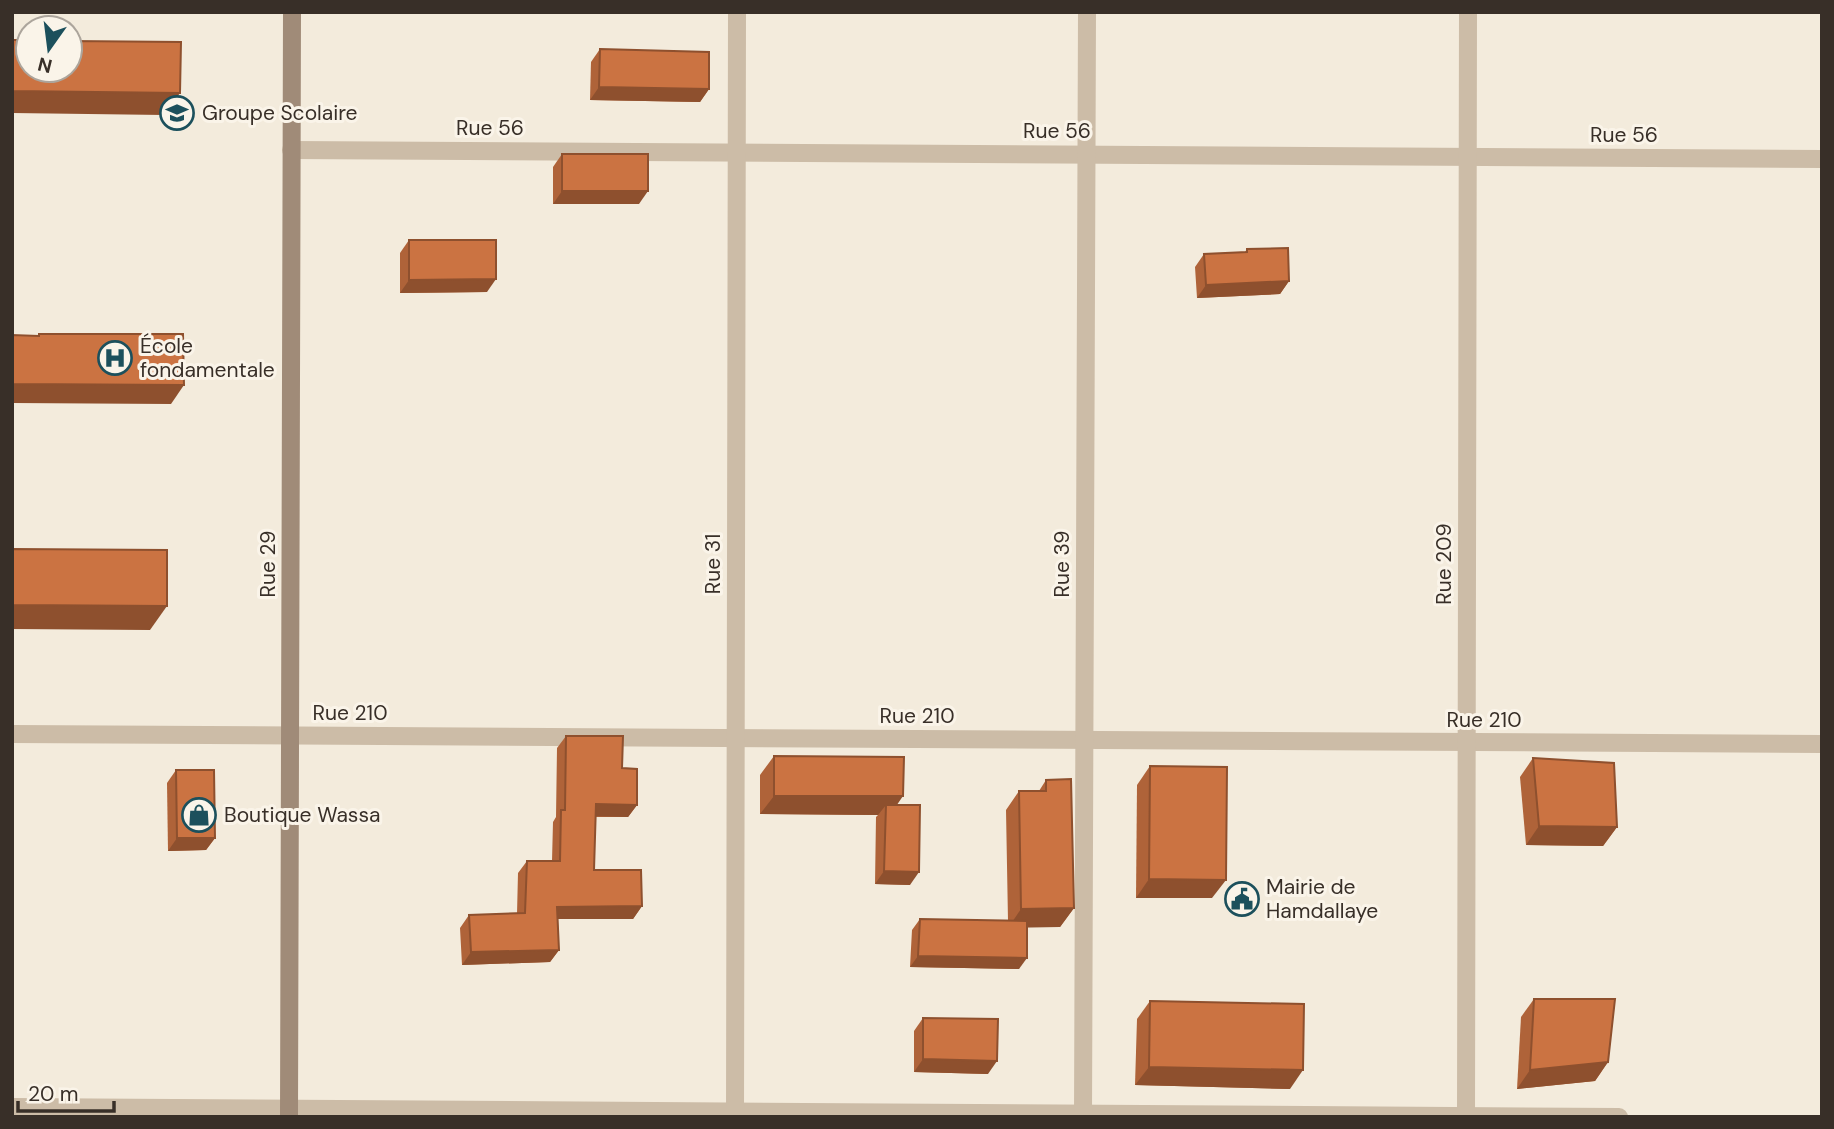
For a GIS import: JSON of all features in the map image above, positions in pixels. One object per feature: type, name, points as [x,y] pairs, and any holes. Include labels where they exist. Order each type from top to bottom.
[{"type":"main road","name":"Rue 29","points":[[289,1113],[292,12]]},
{"type":"street","name":"Rue 31","points":[[735,1114],[737,12]]},
{"type":"street","name":"Rue 39","points":[[1083,1115],[1087,12]]},
{"type":"street","name":"Rue 209","points":[[1466,1116],[1468,12]]},
{"type":"street","name":"Rue 56","points":[[292,150],[1822,159]]},
{"type":"street","name":"Rue 210","points":[[12,734],[1822,744]]},
{"type":"street","points":[[12,1107],[289,1113],[1619,1117]]},
{"type":"building","points":[[12,40],[14,84],[84,84],[84,41],[181,42],[180,93],[12,91]]},
{"type":"building","points":[[600,49],[709,52],[709,89],[599,87]]},
{"type":"building","points":[[562,154],[648,154],[648,191],[562,191]]},
{"type":"building","points":[[409,240],[496,240],[496,279],[409,280]]},
{"type":"building","points":[[1288,248],[1289,281],[1206,285],[1204,254]]},
{"type":"building","points":[[183,334],[184,385],[12,384],[12,335]]},
{"type":"building","points":[[12,549],[167,550],[167,606],[12,605]]},
{"type":"building","points":[[566,736],[623,736],[622,768],[637,769],[637,805],[596,804],[594,870],[641,870],[642,906],[557,907],[559,950],[471,952],[469,915],[525,913],[527,861],[560,861],[561,810],[565,810]]},
{"type":"building","points":[[774,756],[904,757],[903,796],[774,796]]},
{"type":"building","points":[[1533,758],[1614,763],[1617,827],[1539,826]]},
{"type":"building","points":[[1150,766],[1227,767],[1226,880],[1149,879]]},
{"type":"building","points":[[176,770],[214,770],[215,838],[177,838]]},
{"type":"building","points":[[1071,779],[1074,908],[1021,909],[1019,791],[1046,791],[1046,780]]},
{"type":"building","points":[[886,805],[920,805],[919,872],[884,871]]},
{"type":"building","points":[[920,919],[1027,921],[1027,958],[918,956]]},
{"type":"building","points":[[1534,999],[1615,999],[1608,1062],[1530,1070]]},
{"type":"building","points":[[1150,1001],[1304,1004],[1303,1070],[1149,1067]]},
{"type":"building","points":[[923,1018],[998,1019],[997,1061],[923,1059]]},
{"type":"place","name":"Groupe Scolaire","points":[[177,113]]},
{"type":"place","name":"École fondamentale","points":[[115,358]]},
{"type":"place","name":"Boutique Wassa","points":[[199,815]]},
{"type":"place","name":"Mairie de Hamdallaye","points":[[1242,899]]}]
